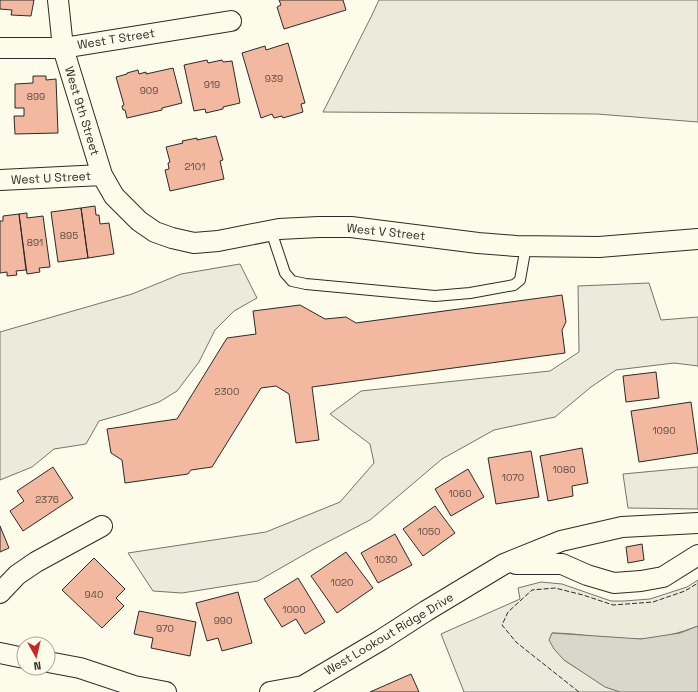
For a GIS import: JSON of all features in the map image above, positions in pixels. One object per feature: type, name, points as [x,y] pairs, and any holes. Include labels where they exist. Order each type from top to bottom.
[{"type":"street","name":"West 9th Street","points":[[58,0],[63,48],[102,175]]},
{"type":"street","name":"West T Street","points":[[0,48],[63,48],[231,21]]},
{"type":"street","name":"West U Street","points":[[0,180],[102,175]]},
{"type":"street","name":"West V Street","points":[[102,175],[114,196],[139,221],[155,232],[194,243],[218,241],[279,229],[319,227],[351,227],[478,243],[526,246],[599,247],[698,239]]},
{"type":"street","name":"West Lookout Ridge Drive","points":[[270,692],[304,689],[426,610],[504,564],[561,542],[622,527],[698,523]]},
{"type":"street","points":[[0,593],[17,575],[36,562],[102,526]]},
{"type":"street","points":[[504,564],[562,564],[587,576],[614,582],[634,582],[663,577],[698,555]]},
{"type":"street","points":[[0,653],[16,656]]},
{"type":"street","points":[[56,664],[80,668],[134,686],[166,692]]},
{"type":"lane","points":[[271,231],[285,273],[292,281],[306,284],[436,296],[470,293],[514,285],[520,280],[526,246]]},
{"type":"shaded area","points":[[379,0],[698,0],[698,122],[597,114],[323,112]]},
{"type":"shaded area","points":[[240,264],[257,298],[234,311],[215,330],[199,362],[177,391],[159,402],[99,421],[86,444],[54,449],[32,467],[0,480],[0,332],[132,294],[181,274]]},
{"type":"shaded area","points":[[649,283],[661,320],[698,317],[698,366],[674,363],[616,370],[591,387],[555,417],[494,430],[442,459],[370,520],[314,549],[258,581],[182,593],[153,591],[128,553],[266,532],[340,502],[374,463],[370,444],[330,414],[361,391],[550,371],[579,352],[578,286]]},
{"type":"shaded area","points":[[698,467],[698,509],[628,508],[623,474]]},
{"type":"shaded area","points":[[698,580],[698,626],[691,629],[663,636],[641,639],[619,639],[552,633],[564,660],[605,686],[620,692],[464,692],[441,634],[520,599],[518,588],[541,582],[562,584],[611,601],[624,601],[650,599],[687,587]]},
{"type":"shaded area","points":[[698,626],[698,692],[620,692],[605,687],[564,660],[554,649],[549,640],[552,633],[641,639],[680,633]]},
{"type":"building","points":[[0,0],[34,0],[31,16],[11,15],[12,10],[0,9]]},
{"type":"building","points":[[279,0],[343,0],[346,10],[284,29],[277,7],[281,5]]},
{"type":"building","points":[[288,43],[305,103],[301,104],[303,112],[283,118],[282,116],[274,118],[272,114],[261,118],[242,53],[265,46],[266,50]]},
{"type":"building","points":[[207,60],[208,63],[222,60],[223,62],[232,61],[240,103],[206,113],[205,109],[194,111],[184,65]]},
{"type":"building","points":[[173,68],[182,103],[162,108],[162,110],[127,118],[125,110],[123,110],[122,106],[124,105],[116,77],[138,70],[139,74],[146,72],[146,74]]},
{"type":"building","points":[[33,76],[46,76],[46,80],[56,79],[58,133],[15,134],[14,116],[24,116],[24,108],[15,108],[15,84],[33,83]]},
{"type":"building","points":[[216,136],[223,160],[220,161],[224,179],[170,191],[165,170],[169,169],[168,163],[170,162],[166,147],[183,143],[182,141]]},
{"type":"building","points":[[95,206],[96,215],[99,215],[100,224],[109,223],[114,254],[88,258],[81,208]]},
{"type":"building","points":[[81,208],[88,258],[58,262],[51,212]]},
{"type":"building","points":[[27,213],[27,218],[43,216],[50,267],[39,268],[40,272],[27,274],[19,214]]},
{"type":"building","points":[[19,214],[26,270],[16,271],[17,275],[7,276],[7,272],[0,273],[0,221],[3,221],[3,216]]},
{"type":"building","points":[[562,295],[566,322],[562,330],[565,353],[312,387],[319,440],[296,443],[289,394],[276,386],[261,388],[212,467],[191,470],[188,474],[125,483],[122,460],[111,453],[107,429],[177,419],[227,338],[256,334],[253,311],[300,305],[325,319],[346,317],[356,323]]},
{"type":"building","points":[[656,372],[659,398],[626,402],[623,376]]},
{"type":"building","points":[[691,402],[698,453],[639,462],[631,411]]},
{"type":"building","points":[[582,448],[588,483],[572,486],[573,496],[548,501],[540,456]]},
{"type":"building","points":[[531,451],[539,497],[496,504],[488,458]]},
{"type":"building","points":[[53,467],[73,498],[23,531],[10,511],[24,501],[17,491]]},
{"type":"building","points":[[468,469],[484,497],[451,516],[435,489]]},
{"type":"building","points":[[435,506],[455,533],[423,556],[403,529]]},
{"type":"building","points":[[0,526],[9,548],[0,552]]},
{"type":"building","points":[[395,534],[412,565],[378,583],[361,553]]},
{"type":"building","points":[[642,544],[644,560],[628,563],[626,547]]},
{"type":"building","points":[[346,552],[373,588],[337,613],[311,576]]},
{"type":"building","points":[[94,558],[125,589],[116,598],[124,606],[102,628],[62,590]]},
{"type":"building","points":[[298,578],[325,622],[305,634],[296,619],[282,627],[264,599]]},
{"type":"building","points":[[238,592],[252,643],[222,651],[218,638],[207,641],[196,603]]},
{"type":"building","points":[[139,611],[196,622],[190,656],[151,648],[153,638],[134,634]]},
{"type":"building","points":[[411,674],[419,692],[370,692]]},
{"type":"fence","points":[[579,692],[516,642],[502,625],[508,612],[532,590],[555,588],[613,605],[653,602],[685,591],[698,583]]}]
